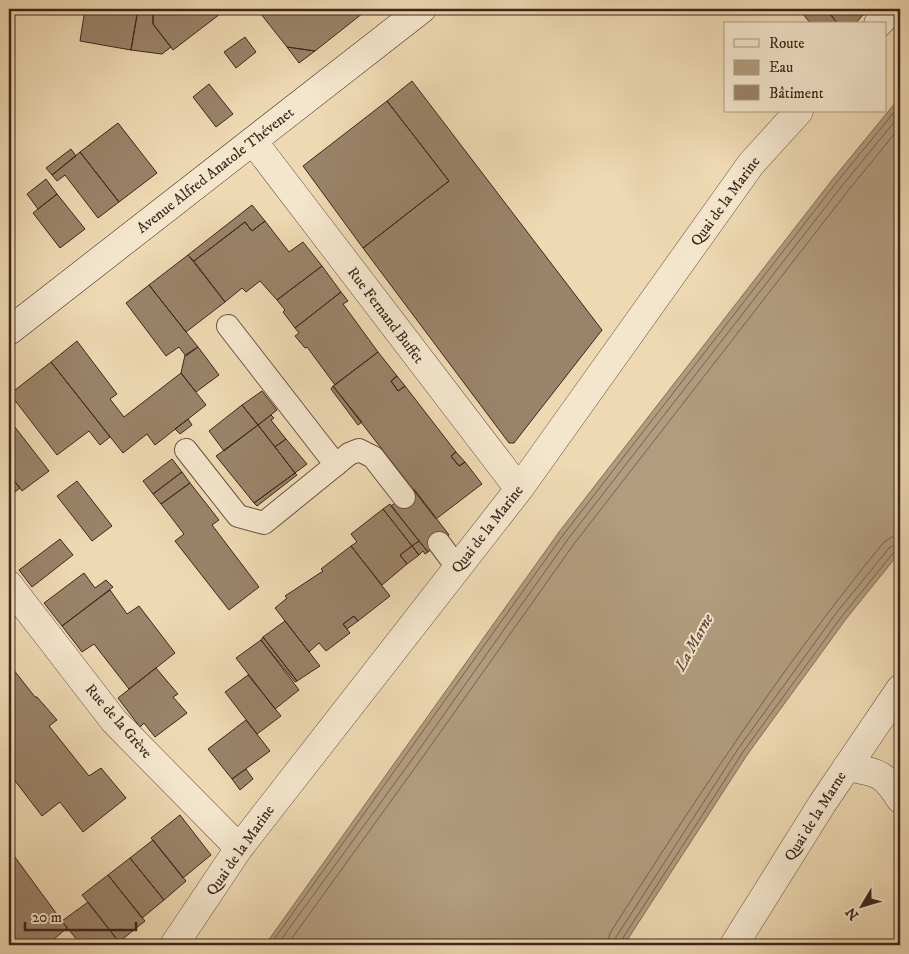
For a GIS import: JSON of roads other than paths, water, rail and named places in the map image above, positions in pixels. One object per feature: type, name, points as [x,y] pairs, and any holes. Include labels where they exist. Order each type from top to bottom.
[{"type":"street","name":"Avenue Alfred Anatole Thévenet","points":[[9,331],[422,9]]},
{"type":"street","points":[[880,22],[892,9]]},
{"type":"street","name":"Quai de la Marine","points":[[174,945],[240,848],[519,489],[751,164],[797,112]]},
{"type":"street","name":"Rue Fernand Buffet","points":[[253,141],[519,489]]},
{"type":"street","name":"Rue de la Grève","points":[[9,585],[114,721],[240,848]]},
{"type":"street","name":"Quai de la Marne","points":[[734,945],[847,767],[900,689]]},
{"type":"street","points":[[847,767],[875,773],[888,779],[900,799]]},
{"type":"lane","points":[[228,326],[336,465]]},
{"type":"lane","points":[[186,450],[238,516],[264,523],[349,454],[359,450],[373,457],[404,496]]},
{"type":"lane","points":[[439,543],[457,567]]},
{"type":"water","name":"La Marne","points":[[900,97],[900,552],[846,619],[747,755],[624,945],[265,945],[559,532],[832,180]]}]
